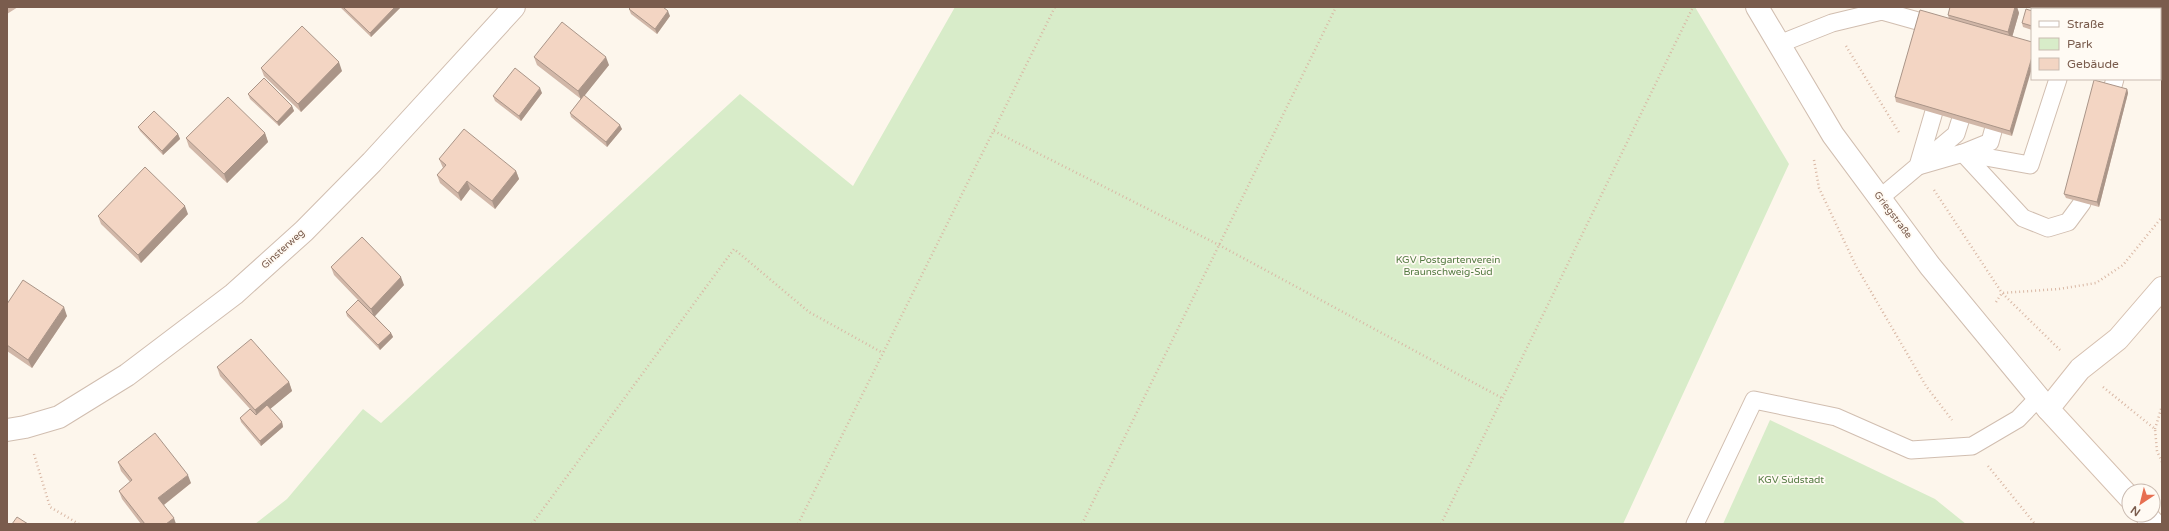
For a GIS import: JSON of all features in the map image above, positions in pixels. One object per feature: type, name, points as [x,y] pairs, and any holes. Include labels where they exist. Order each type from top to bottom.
[{"type":"street","name":"Ginsterweg","points":[[16,428],[58,417],[128,375],[234,294],[304,231],[362,172],[514,7]]},
{"type":"street","name":"Griegstraße","points":[[1757,7],[1833,135],[1930,266],[2043,403],[2121,488]]},
{"type":"street","points":[[2043,403],[2080,369],[2118,339],[2162,288]]},
{"type":"lane","points":[[1779,44],[1832,23],[1882,10],[1956,32]]},
{"type":"lane","points":[[1918,166],[1944,77]]},
{"type":"lane","points":[[1963,153],[2030,165],[2058,80]]},
{"type":"lane","points":[[1880,198],[1956,134],[1972,84]]},
{"type":"lane","points":[[1918,166],[1963,153],[1990,142],[2003,96]]},
{"type":"lane","points":[[1963,153],[2023,218],[2048,228],[2068,222],[2082,203]]},
{"type":"lane","points":[[1695,524],[1754,400],[1836,417],[1912,450],[1972,446],[2043,403]]},
{"type":"path","points":[[798,524],[1055,7]]},
{"type":"path","points":[[1082,524],[1336,7]]},
{"type":"path","points":[[1442,524],[1693,7]]},
{"type":"path","points":[[1832,23],[1918,166],[2002,293],[2080,369],[2155,429]]},
{"type":"path","points":[[994,131],[1219,245],[1502,398]]},
{"type":"path","points":[[1813,153],[1819,188],[1856,266],[1926,386],[2035,524]]},
{"type":"path","points":[[2002,293],[2059,289],[2096,283],[2123,265],[2162,217]]},
{"type":"path","points":[[532,524],[734,249],[809,312],[883,353]]},
{"type":"path","points":[[2162,406],[2155,429],[2157,451],[2162,462]]},
{"type":"path","points":[[16,428],[50,507],[79,524]]},
{"type":"green space","name":"KGV Postgartenverein Braunschweig-Süd","points":[[955,7],[1695,7],[1789,164],[1623,524],[255,524],[287,499],[363,409],[381,423],[740,94],[853,186]]},
{"type":"green space","points":[[2027,7],[2162,7],[2162,49],[2161,8]]},
{"type":"green space","name":"KGV Südstadt","points":[[1770,420],[1935,499],[1966,524],[1723,524]]},
{"type":"building","points":[[343,7],[395,7],[370,33]]},
{"type":"building","points":[[631,7],[663,7],[668,11],[655,29],[629,9]]},
{"type":"building","points":[[1950,7],[2015,7],[2008,32],[1948,15]]},
{"type":"building","points":[[2026,9],[2031,11],[2031,26],[2022,23]]},
{"type":"building","points":[[1920,10],[2031,42],[2031,60],[2010,131],[1895,97]]},
{"type":"building","points":[[562,22],[606,57],[578,91],[534,57]]},
{"type":"building","points":[[302,26],[339,62],[298,104],[261,68]]},
{"type":"building","points":[[515,68],[540,88],[519,116],[493,96]]},
{"type":"building","points":[[264,78],[292,106],[277,122],[248,94]]},
{"type":"building","points":[[2094,80],[2127,89],[2097,202],[2064,194]]},
{"type":"building","points":[[584,95],[620,125],[606,142],[570,113]]},
{"type":"building","points":[[228,97],[265,133],[224,174],[186,138]]},
{"type":"building","points":[[154,111],[178,134],[162,151],[138,127]]},
{"type":"building","points":[[464,129],[516,171],[492,201],[467,181],[458,193],[437,175],[446,165],[439,159]]},
{"type":"building","points":[[145,167],[185,206],[138,255],[98,216]]},
{"type":"building","points":[[362,237],[401,277],[371,309],[331,267]]},
{"type":"building","points":[[23,280],[64,307],[28,360],[7,345],[7,304]]},
{"type":"building","points":[[358,300],[391,333],[378,345],[346,312]]},
{"type":"building","points":[[251,339],[289,382],[255,410],[217,367]]},
{"type":"building","points":[[267,405],[282,422],[260,441],[240,418],[250,409],[256,415]]},
{"type":"building","points":[[155,433],[188,475],[158,498],[174,518],[166,524],[145,524],[119,491],[132,480],[118,462]]},
{"type":"building","points":[[17,517],[28,524],[12,524]]}]
